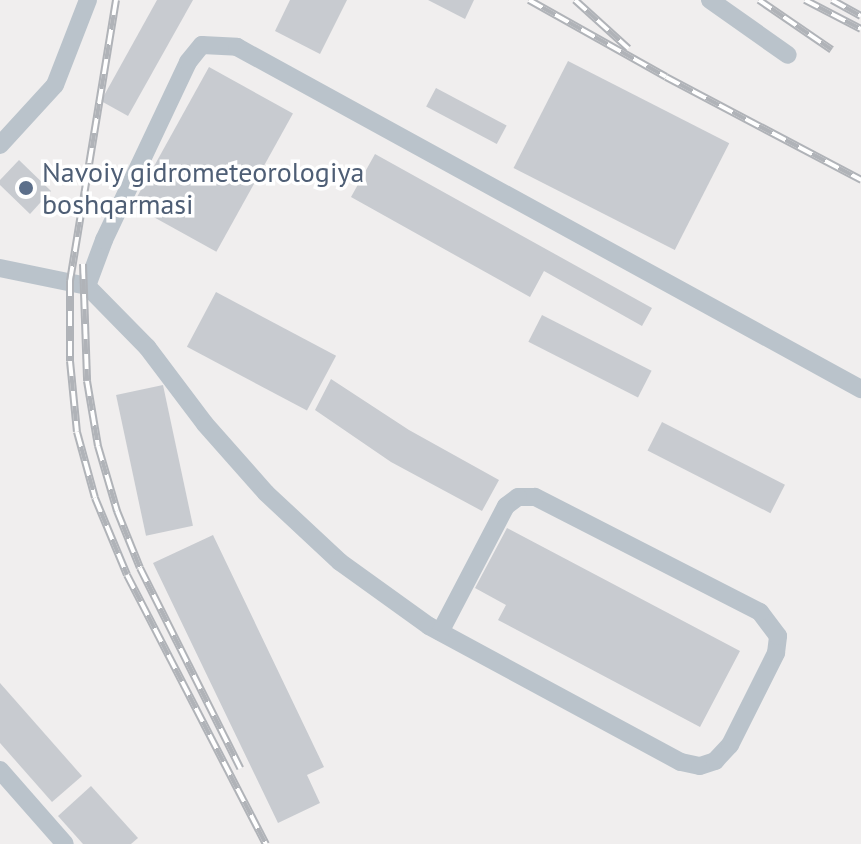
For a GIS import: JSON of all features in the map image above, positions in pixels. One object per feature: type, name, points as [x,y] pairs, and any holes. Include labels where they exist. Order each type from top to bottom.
[{"type":"street","points":[[0,145],[55,85],[88,0]]},
{"type":"street","points":[[710,0],[788,55]]},
{"type":"street","points":[[87,286],[104,240],[188,62],[202,45],[237,47],[861,389]]},
{"type":"street","points":[[0,268],[87,286],[147,347],[205,424],[266,493],[340,562],[440,632],[681,762],[700,766],[715,761],[730,745],[776,653],[778,636],[760,612],[535,497],[518,497],[506,506],[440,632]]},
{"type":"street","points":[[0,770],[65,844]]},
{"type":"building","points":[[157,0],[193,0],[128,116],[101,101]]},
{"type":"building","points":[[290,0],[347,0],[320,54],[275,31]]},
{"type":"building","points":[[428,0],[474,0],[465,19]]},
{"type":"building","points":[[568,61],[729,143],[675,250],[514,168]]},
{"type":"building","points":[[209,67],[293,114],[216,252],[132,205]]},
{"type":"building","points":[[436,88],[507,126],[497,144],[426,107]]},
{"type":"building","points":[[375,154],[652,308],[642,326],[544,271],[530,297],[351,197]]},
{"type":"building","name":"Navoiy gidrometeorologiya boshqarmasi","points":[[19,160],[51,191],[30,214],[0,185],[0,180]]},
{"type":"building","points":[[216,292],[336,356],[307,411],[187,347]]},
{"type":"building","points":[[542,315],[652,371],[638,398],[528,342]]},
{"type":"building","points":[[331,379],[409,430],[499,480],[482,511],[391,462],[315,410]]},
{"type":"building","points":[[163,385],[193,526],[146,536],[116,395]]},
{"type":"building","points":[[662,422],[785,485],[770,513],[647,451]]},
{"type":"building","points":[[507,528],[740,651],[700,727],[498,620],[506,605],[475,588]]},
{"type":"building","points":[[213,535],[324,767],[307,775],[320,803],[278,823],[153,563]]},
{"type":"building","points":[[0,683],[82,776],[52,802],[0,743]]},
{"type":"building","points":[[91,786],[138,838],[131,844],[83,844],[58,816]]},
{"type":"railway","points":[[116,0],[70,281],[70,361],[77,432],[95,498],[127,575],[266,844]]},
{"type":"railway","points":[[529,0],[861,180]]},
{"type":"railway","points":[[575,0],[628,48]]},
{"type":"railway","points":[[759,0],[832,50]]},
{"type":"railway","points":[[805,0],[861,29]]},
{"type":"railway","points":[[832,0],[861,16]]},
{"type":"railway","points":[[83,264],[87,381],[98,446],[117,511],[140,568],[240,768]]},
{"type":"place","name":"Navoiy gidrometeorologiya boshqarmasi","points":[[26,188]]}]
